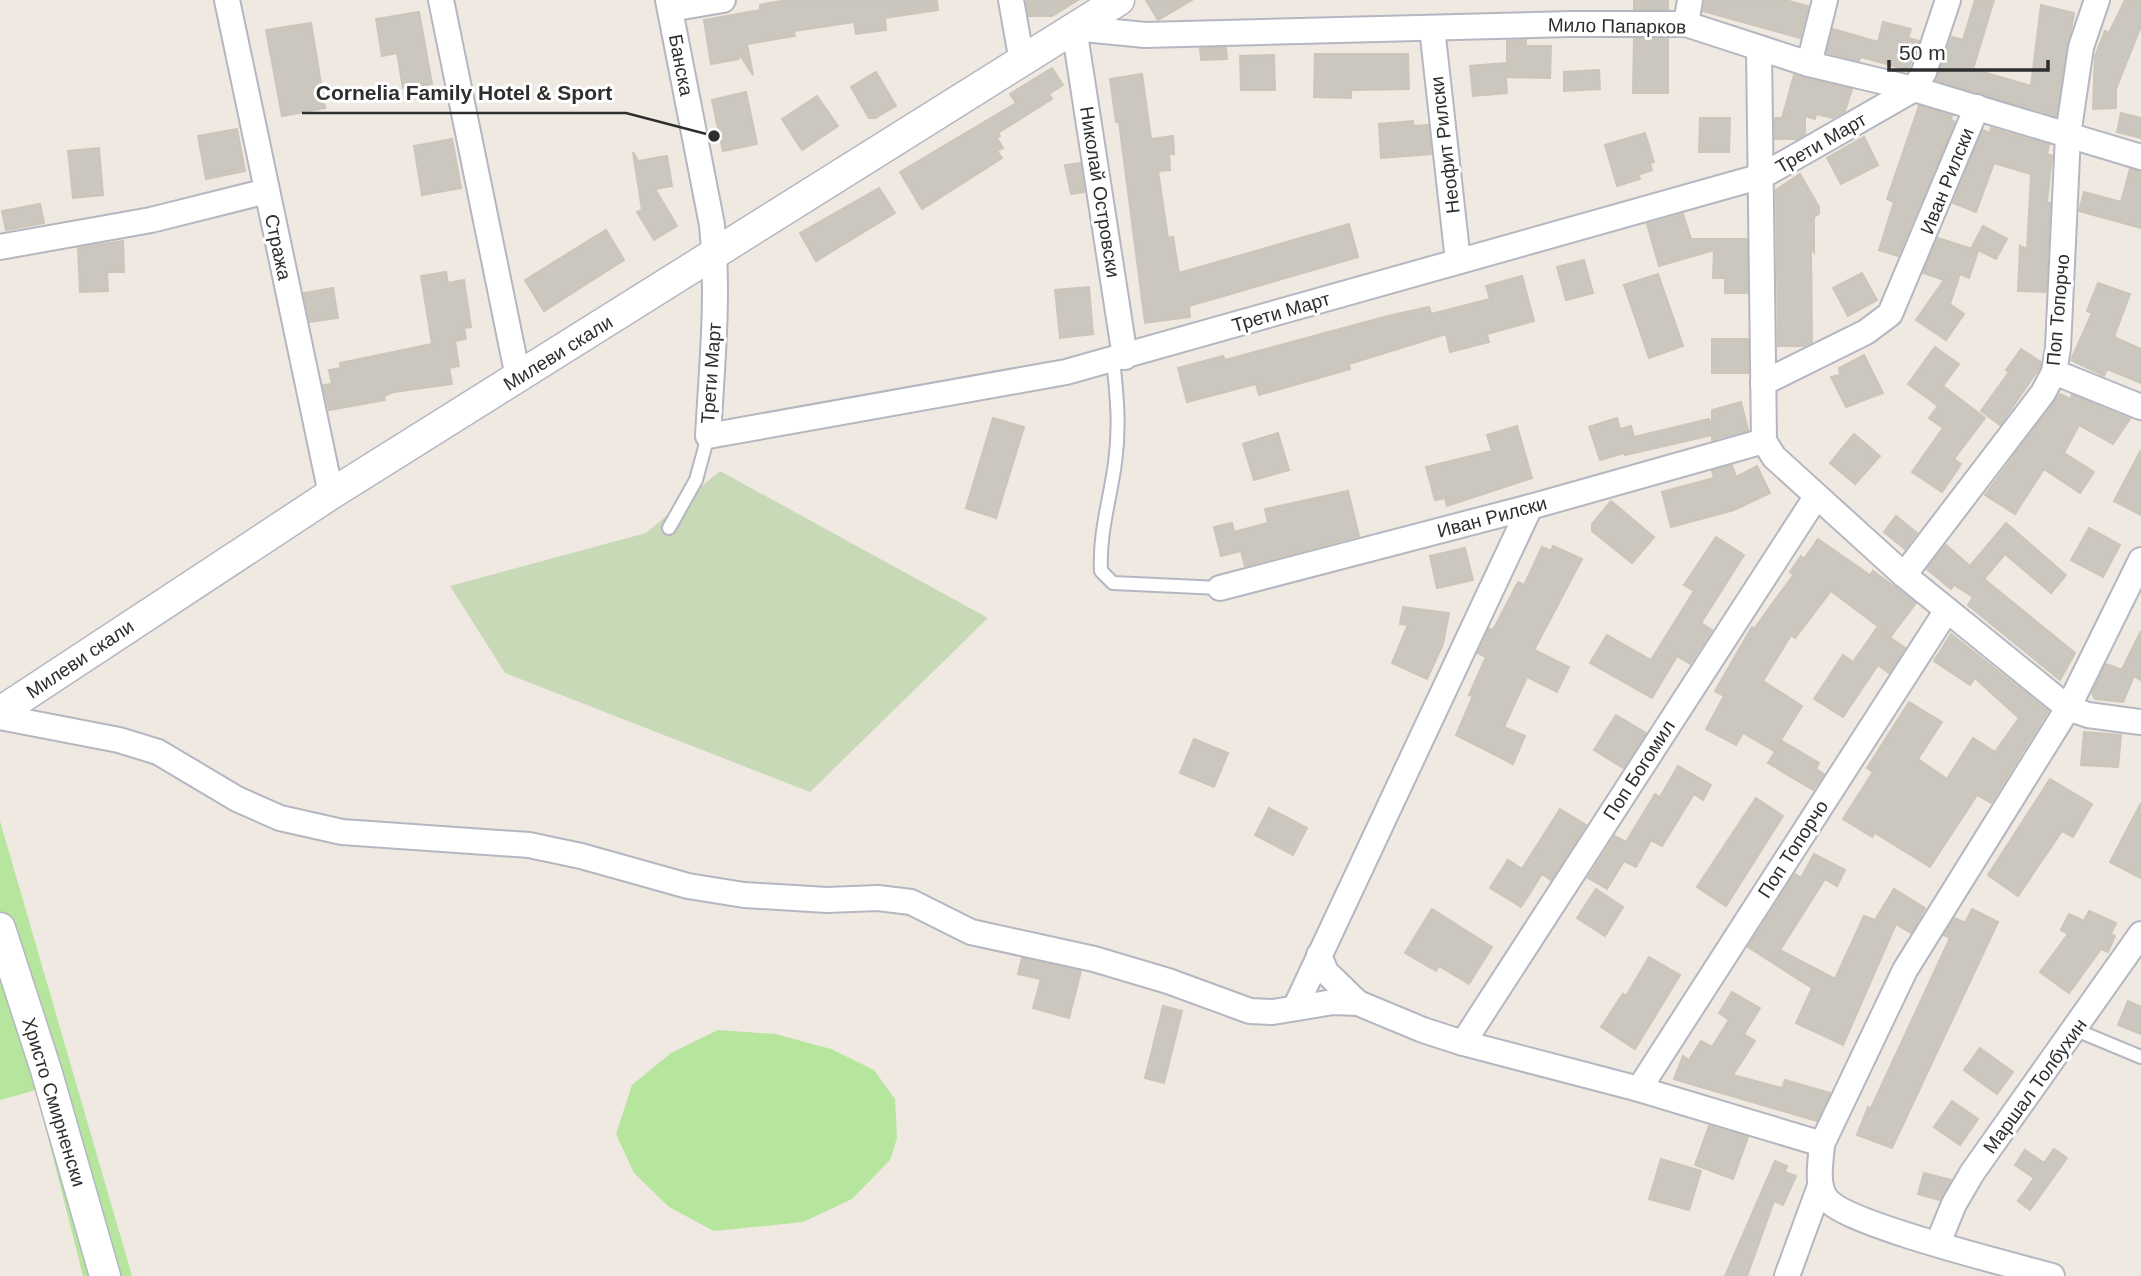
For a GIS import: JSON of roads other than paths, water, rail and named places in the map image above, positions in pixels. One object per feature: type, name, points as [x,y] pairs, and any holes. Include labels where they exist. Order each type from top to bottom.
[{"type":"street","name":"Стража","points":[[227,0],[331,494]]},
{"type":"street","points":[[441,0],[518,377]]},
{"type":"street","points":[[669,5],[723,0]]},
{"type":"street","points":[[1011,0],[1022,62]]},
{"type":"street","name":"Милеви скали","points":[[0,714],[331,494],[1119,0]]},
{"type":"street","points":[[1686,24],[1690,0]]},
{"type":"street","points":[[1808,64],[1825,0]]},
{"type":"street","points":[[1914,89],[1924,72],[1948,0]]},
{"type":"street","name":"Поп Топорчо","points":[[1904,575],[2043,393],[2054,372],[2058,348],[2068,135],[2081,47],[2097,0]]},
{"type":"street","name":"Банска","points":[[669,5],[712,225],[715,253]]},
{"type":"street","name":"Мило Папарков","points":[[1074,28],[1145,35],[1432,28],[1570,12],[1686,24],[1808,64],[1914,89],[2141,157]]},
{"type":"street","name":"Николай Островски","points":[[1074,28],[1119,358]]},
{"type":"street","name":"Неофит Рилски","points":[[1432,28],[1458,261]]},
{"type":"street","points":[[1759,48],[1764,442],[1774,457],[1816,497],[1904,575],[2068,708],[2099,717],[2141,722]]},
{"type":"street","name":"Трети Март","points":[[715,253],[716,293],[708,436],[1040,377],[1119,358],[1762,176],[1914,89]]},
{"type":"street","name":"Иван Рилски","points":[[1763,383],[1866,332],[1890,314],[1977,107]]},
{"type":"street","points":[[0,247],[151,220],[267,191]]},
{"type":"street","points":[[2054,372],[2141,407]]},
{"type":"street","name":"Иван Рилски","points":[[1220,588],[1530,508],[1764,442]]},
{"type":"street","name":"Поп Богомил","points":[[1463,1043],[1816,497]]},
{"type":"street","points":[[1294,1008],[1530,508]]},
{"type":"street","points":[[1787,1276],[1820,1186],[1822,1144],[1905,970],[2068,708],[2141,560]]},
{"type":"street","name":"Поп Топорчо","points":[[1639,1089],[1947,610]]},
{"type":"street","points":[[0,714],[158,751],[237,799],[281,818],[317,827],[341,832],[438,841],[529,845],[581,856],[688,886],[744,895],[827,900],[878,898],[911,902],[971,932],[1168,981],[1250,1011],[1273,1012],[1333,1002],[1358,1003],[1463,1043],[1639,1089],[1822,1144]]},
{"type":"street","name":"Христо Смирненски","points":[[0,928],[46,1070],[105,1276]]},
{"type":"street","name":"Маршал Толбухин","points":[[1938,1242],[1954,1204],[1972,1173],[2076,1030],[2141,934]]},
{"type":"street","points":[[1319,955],[1326,972],[1358,1003]]},
{"type":"street","points":[[1820,1186],[1835,1208],[1867,1221],[2052,1276]]},
{"type":"lane","points":[[1119,358],[1119,416],[1115,464],[1100,541],[1101,570],[1113,583],[1220,588]]},
{"type":"lane","points":[[669,528],[696,480],[708,436]]},
{"type":"lane","points":[[2076,1030],[2141,1057]]},
{"type":"place","name":"Cornelia Family Hotel & Sport","points":[[714,136]]}]
